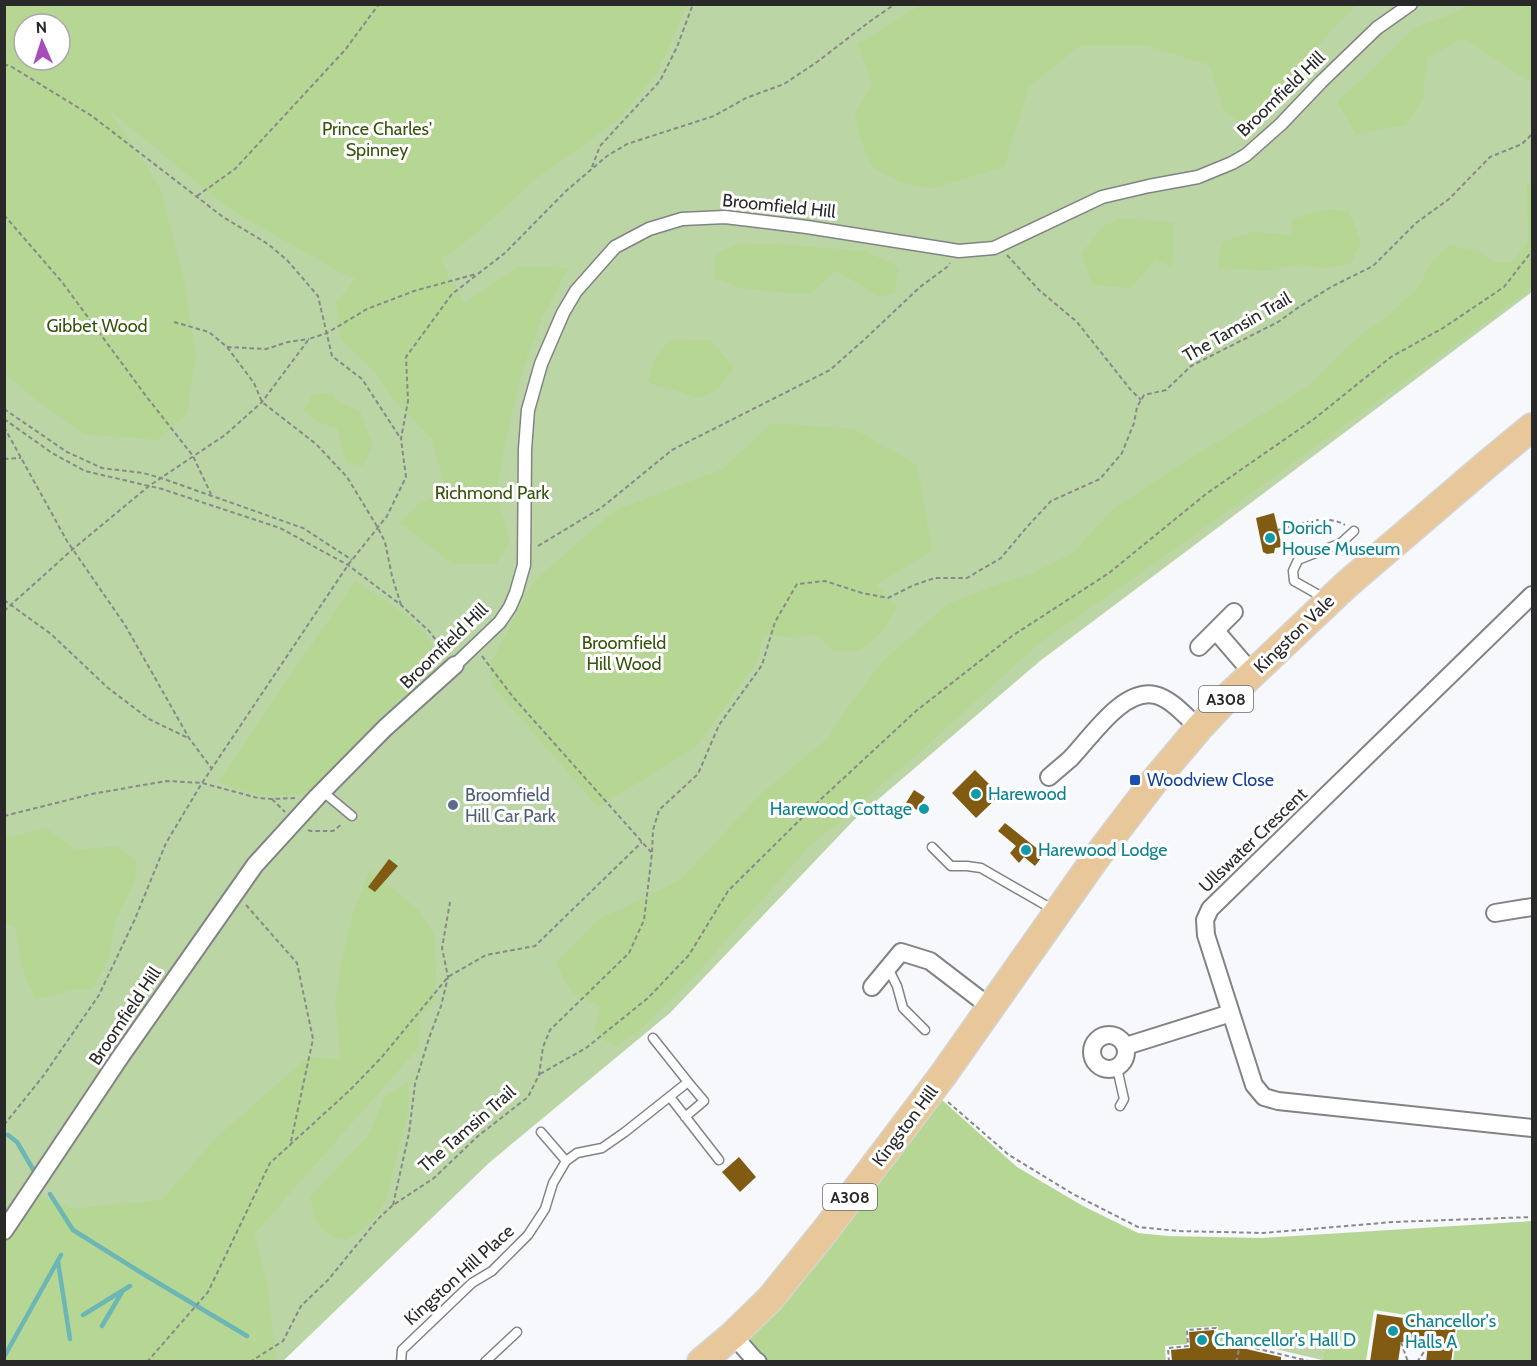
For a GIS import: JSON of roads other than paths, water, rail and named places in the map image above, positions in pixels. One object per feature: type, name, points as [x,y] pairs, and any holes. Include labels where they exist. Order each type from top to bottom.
[{"type":"main road","name":"Kingston Vale","points":[[987,1013],[1085,872],[1127,816],[1199,728],[1230,695],[1329,601],[1477,472],[1533,427]]},
{"type":"main road","name":"Kingston Hill","points":[[701,1362],[770,1299],[825,1231],[987,1013]]},
{"type":"street","name":"Broomfield Hill","points":[[4,1231],[121,1056],[255,866],[320,794],[385,728],[475,647],[500,622],[510,607],[524,565],[525,449],[528,410],[541,364],[576,291],[615,248],[649,229],[682,219],[725,217],[807,227],[959,251],[994,248],[1102,197],[1198,177],[1232,163],[1246,154],[1281,123],[1377,28],[1411,4]]},
{"type":"street","name":"Ullswater Crescent","points":[[1533,596],[1210,909],[1205,920],[1206,935],[1254,1086],[1264,1097],[1278,1101],[1533,1128]]},
{"type":"street","points":[[1199,647],[1234,612]]},
{"type":"street","points":[[1215,631],[1253,674]]},
{"type":"street","points":[[1049,777],[1071,758],[1098,726],[1132,699],[1143,695],[1154,694],[1166,699],[1199,728]]},
{"type":"street","points":[[1495,912],[1533,907]]},
{"type":"street","points":[[872,987],[901,952],[930,962],[987,1013]]},
{"type":"street","points":[[1126,1046],[1231,1012]]},
{"type":"street","points":[[1103,1035],[1119,1037],[1126,1046],[1126,1058],[1117,1068],[1105,1069],[1095,1062],[1092,1051],[1094,1043],[1103,1035]]},
{"type":"street","points":[[733,1335],[758,1362]]},
{"type":"lane","points":[[1329,601],[1294,581],[1293,571],[1298,560],[1341,543],[1354,531]]},
{"type":"lane","points":[[320,794],[352,816]]},
{"type":"lane","points":[[932,847],[951,866],[981,868],[1058,912]]},
{"type":"lane","points":[[888,968],[897,986],[903,1008],[925,1030]]},
{"type":"lane","points":[[653,1038],[704,1101],[685,1117]]},
{"type":"lane","points":[[1117,1068],[1124,1099],[1120,1106]]},
{"type":"lane","points":[[541,1132],[566,1161],[578,1153],[602,1148],[687,1082]]},
{"type":"lane","points":[[670,1097],[719,1160]]},
{"type":"lane","name":"Kingston Hill Place","points":[[401,1362],[402,1350],[472,1283],[492,1271],[528,1235],[545,1209],[553,1183],[566,1161]]},
{"type":"lane","points":[[485,1362],[517,1332]]},
{"type":"waterway","points":[[8,1135],[17,1142],[34,1171]]},
{"type":"waterway","points":[[50,1194],[73,1230],[247,1336]]},
{"type":"waterway","points":[[4,1357],[61,1255]]},
{"type":"waterway","points":[[58,1262],[70,1339]]},
{"type":"waterway","points":[[83,1315],[130,1286]]},
{"type":"waterway","points":[[102,1326],[122,1292]]},
{"type":"place","name":"Dorich House Museum","points":[[1270,538]]},
{"type":"place","name":"Woodview Close","points":[[1135,780]]},
{"type":"place","name":"Harewood","points":[[976,794]]},
{"type":"place","name":"Broomfield Hill Car Park","points":[[453,805]]},
{"type":"place","name":"Harewood Cottage","points":[[924,809]]},
{"type":"place","name":"Harewood Lodge","points":[[1026,850]]},
{"type":"place","name":"Chancellor's Halls A","points":[[1393,1331]]},
{"type":"place","name":"Chancellor's Hall D","points":[[1202,1340]]},
{"type":"park label","name":"Prince Charles' Spinney","points":[[377,139]]},
{"type":"park label","name":"Gibbet Wood","points":[[97,326]]},
{"type":"park label","name":"Richmond Park","points":[[492,493]]},
{"type":"park label","name":"Broomfield Hill Wood","points":[[624,653]]}]
